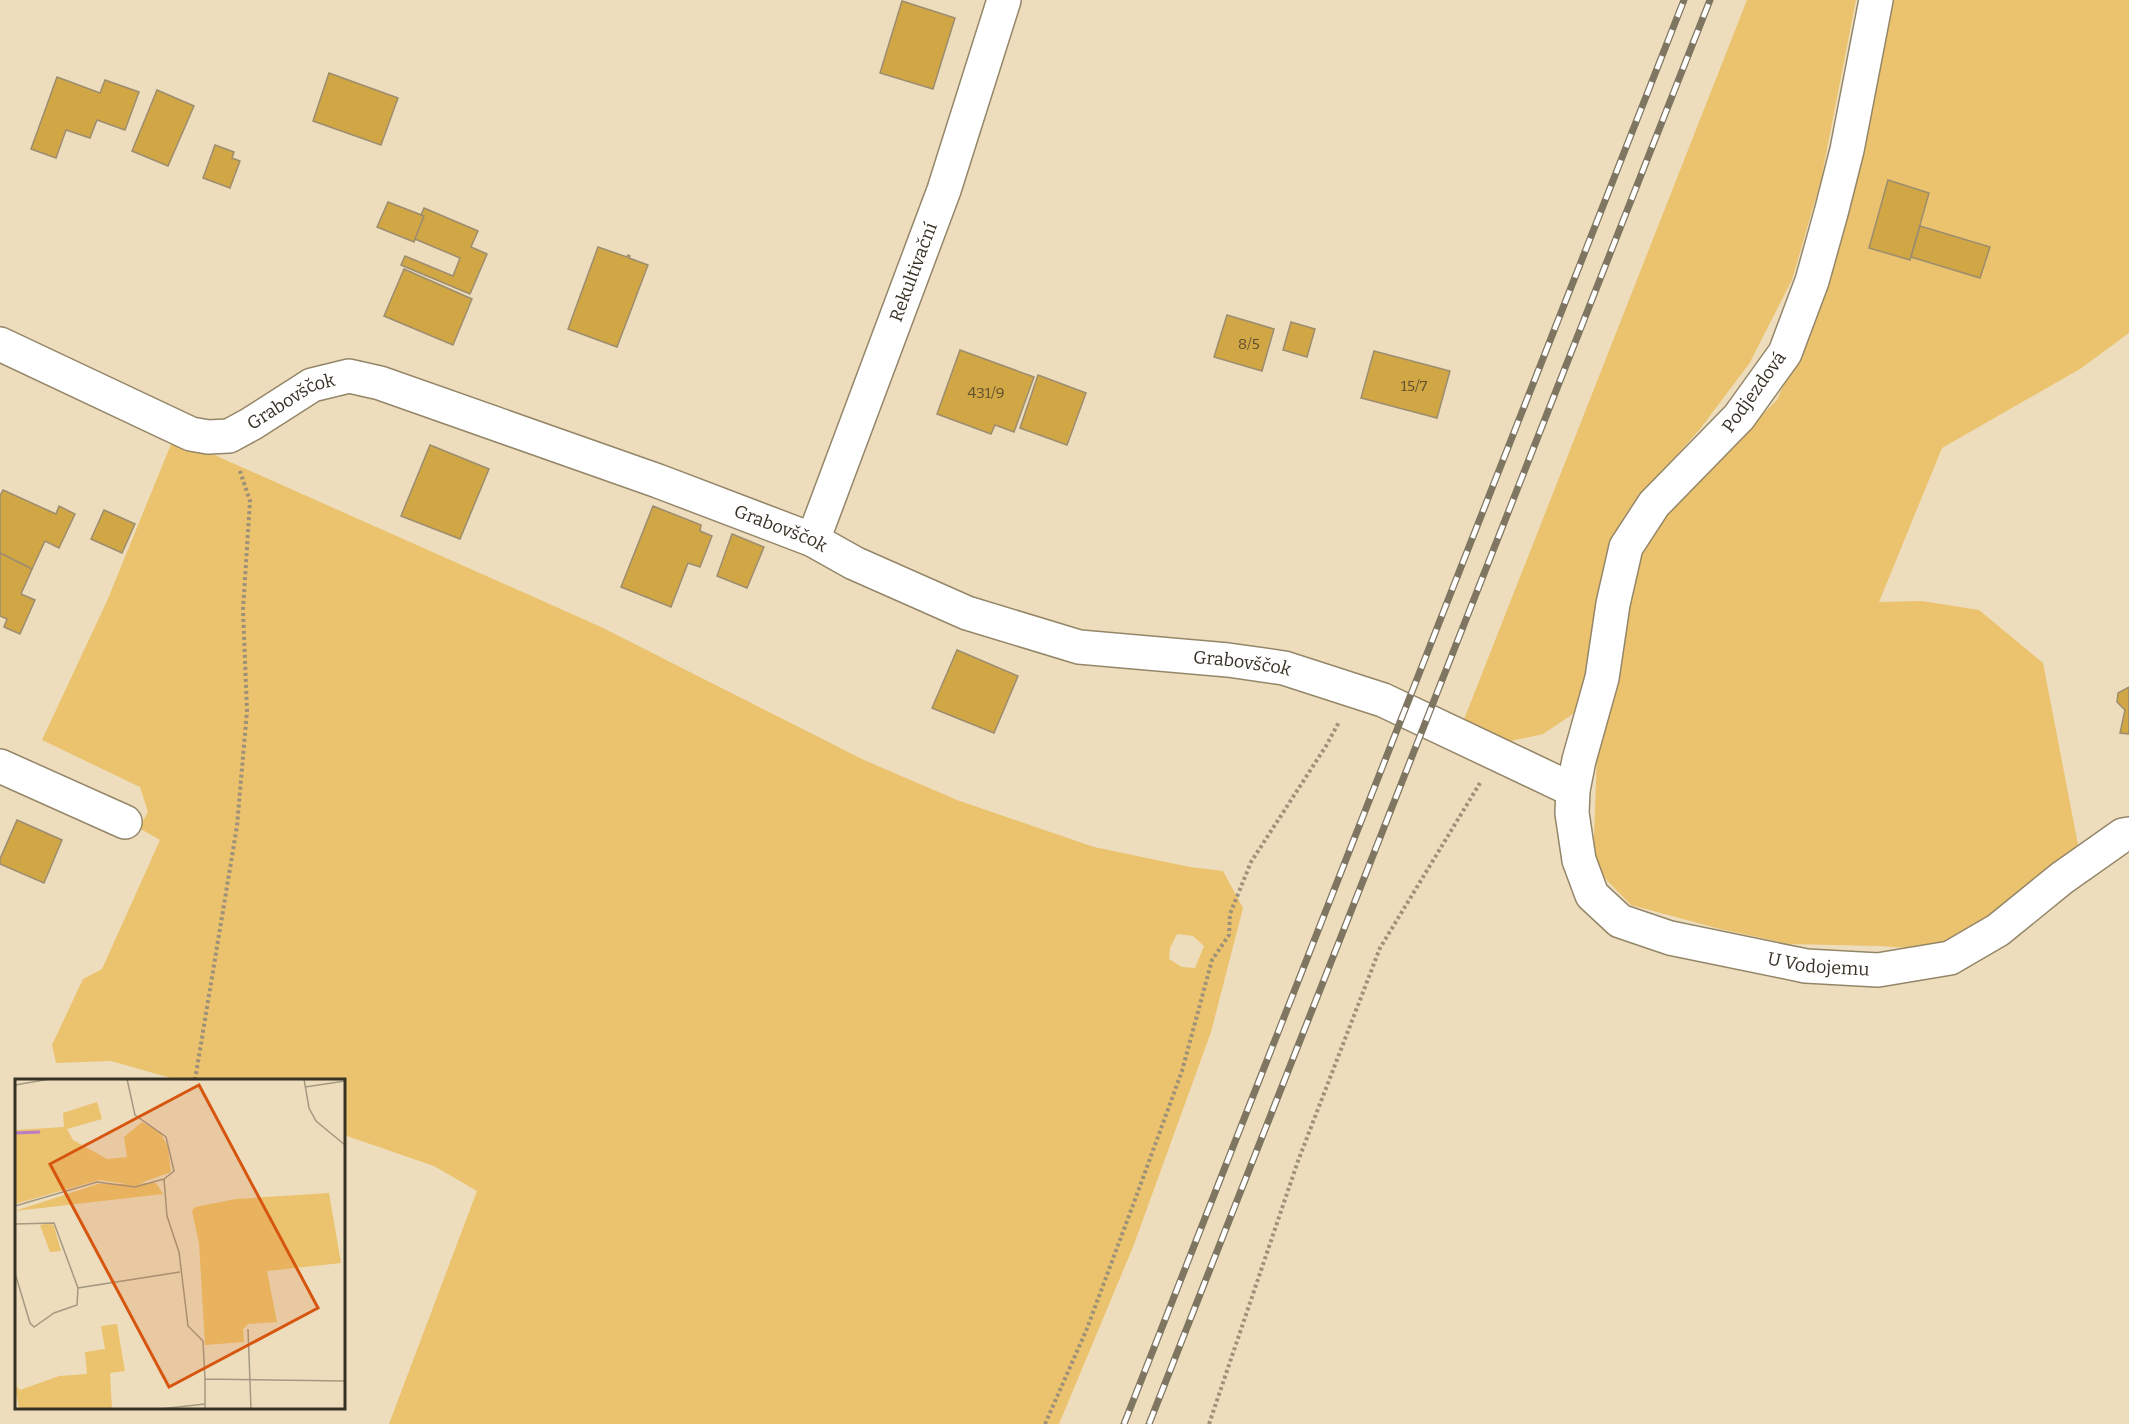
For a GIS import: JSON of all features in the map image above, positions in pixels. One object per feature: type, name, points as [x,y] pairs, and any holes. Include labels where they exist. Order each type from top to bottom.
[{"type":"street","name":"Rekultivační","points":[[813,540],[944,190],[1004,0]]},
{"type":"street","name":"Podjezdová","points":[[1573,790],[1602,678],[1613,604],[1626,547],[1654,504],[1739,417],[1785,353],[1812,281],[1831,213],[1847,150],[1876,0]]},
{"type":"street","name":"Grabovščok","points":[[0,344],[191,434],[208,437],[229,436],[312,385],[349,376],[380,383],[658,481],[813,540],[854,563],[967,613],[1079,647],[1228,660],[1284,668],[1383,700],[1573,790]]},
{"type":"street","points":[[0,766],[125,822]]},
{"type":"street","name":"U Vodojemu","points":[[1573,790],[1572,813],[1579,860],[1592,895],[1620,921],[1670,938],[1806,966],[1878,970],[1950,958],[1998,930],[2061,878],[2123,835],[2129,834]]},
{"type":"path","points":[[195,1079],[237,825],[247,711],[243,610],[250,501],[229,436]]},
{"type":"path","points":[[1045,1424],[1086,1331],[1136,1197],[1182,1071],[1212,960],[1229,935],[1230,914],[1251,862],[1326,746],[1357,690]]},
{"type":"path","points":[[1209,1424],[1298,1161],[1380,948],[1497,754]]},
{"type":"shaded area","points":[[1747,0],[1856,0],[1821,180],[1792,280],[1749,364],[1700,429],[1635,502],[1601,579],[1589,673],[1573,714],[1543,734],[1511,741],[1463,722]]},
{"type":"shaded area","points":[[1893,0],[2129,0],[2129,333],[2080,369],[1942,448],[1879,602],[1922,601],[1979,610],[2043,663],[2080,855],[1992,924],[1936,950],[1789,944],[1720,929],[1631,905],[1593,866],[1598,727],[1636,549],[1660,516],[1777,400],[1821,298],[1887,34]]},
{"type":"shaded area","points":[[174,437],[601,627],[864,760],[957,800],[1094,847],[1190,867],[1223,871],[1243,908],[1211,1032],[1133,1247],[1059,1424],[389,1424],[477,1191],[434,1166],[345,1135],[345,1079],[174,1079],[111,1061],[56,1063],[52,1045],[83,979],[102,969],[160,840],[139,828],[148,812],[140,787],[42,740],[107,601]],"holes":[[[1177,934],[1193,936],[1204,946],[1195,968],[1182,967],[1169,959],[1170,948]]]},
{"type":"building","points":[[902,1],[955,18],[933,89],[880,73]]},
{"type":"building","points":[[329,73],[398,98],[381,145],[313,121]]},
{"type":"building","points":[[57,77],[100,93],[105,80],[139,92],[125,130],[97,120],[90,138],[66,130],[56,158],[31,149]]},
{"type":"building","points":[[157,90],[194,106],[168,166],[132,151]]},
{"type":"building","points":[[215,145],[234,152],[232,158],[240,161],[230,188],[203,178]]},
{"type":"building","points":[[1888,180],[1929,193],[1910,260],[1869,248]]},
{"type":"building","points":[[388,202],[424,216],[414,242],[377,227]]},
{"type":"building","points":[[424,208],[478,231],[471,247],[487,254],[470,294],[401,265],[405,256],[453,276],[460,258],[415,239],[424,216],[421,215]]},
{"type":"building","points":[[1920,226],[1990,247],[1980,278],[1911,257]]},
{"type":"building","points":[[598,247],[627,257],[628,255],[629,258],[648,265],[617,347],[568,329]]},
{"type":"building","points":[[404,269],[472,299],[453,345],[384,316]]},
{"type":"building","points":[[1227,315],[1274,329],[1262,371],[1214,357]]},
{"type":"building","points":[[1291,322],[1315,329],[1307,357],[1283,350]]},
{"type":"building","points":[[960,350],[1034,377],[1014,432],[995,425],[991,434],[937,414]]},
{"type":"building","points":[[1374,351],[1450,371],[1437,418],[1361,398]]},
{"type":"building","points":[[1038,375],[1086,393],[1067,445],[1020,428]]},
{"type":"building","points":[[430,445],[489,469],[460,539],[401,516]]},
{"type":"building","points":[[3,490],[56,514],[59,506],[75,514],[59,548],[45,541],[32,569],[0,553],[0,496]]},
{"type":"building","points":[[653,506],[701,525],[700,531],[712,536],[700,567],[688,563],[671,607],[621,587]]},
{"type":"building","points":[[104,510],[135,524],[122,553],[91,539]]},
{"type":"building","points":[[732,534],[764,547],[747,588],[717,576]]},
{"type":"building","points":[[0,553],[32,569],[21,594],[35,600],[20,634],[4,627],[7,619],[0,616]]},
{"type":"building","points":[[957,650],[1018,676],[994,733],[932,708]]},
{"type":"building","points":[[2129,687],[2129,734],[2120,733],[2125,710],[2117,702],[2118,693]]},
{"type":"building","points":[[17,820],[62,840],[44,883],[0,864],[0,859]]},
{"type":"railway","points":[[1124,1424],[1684,0]]},
{"type":"railway","points":[[1149,1424],[1710,0]]}]
